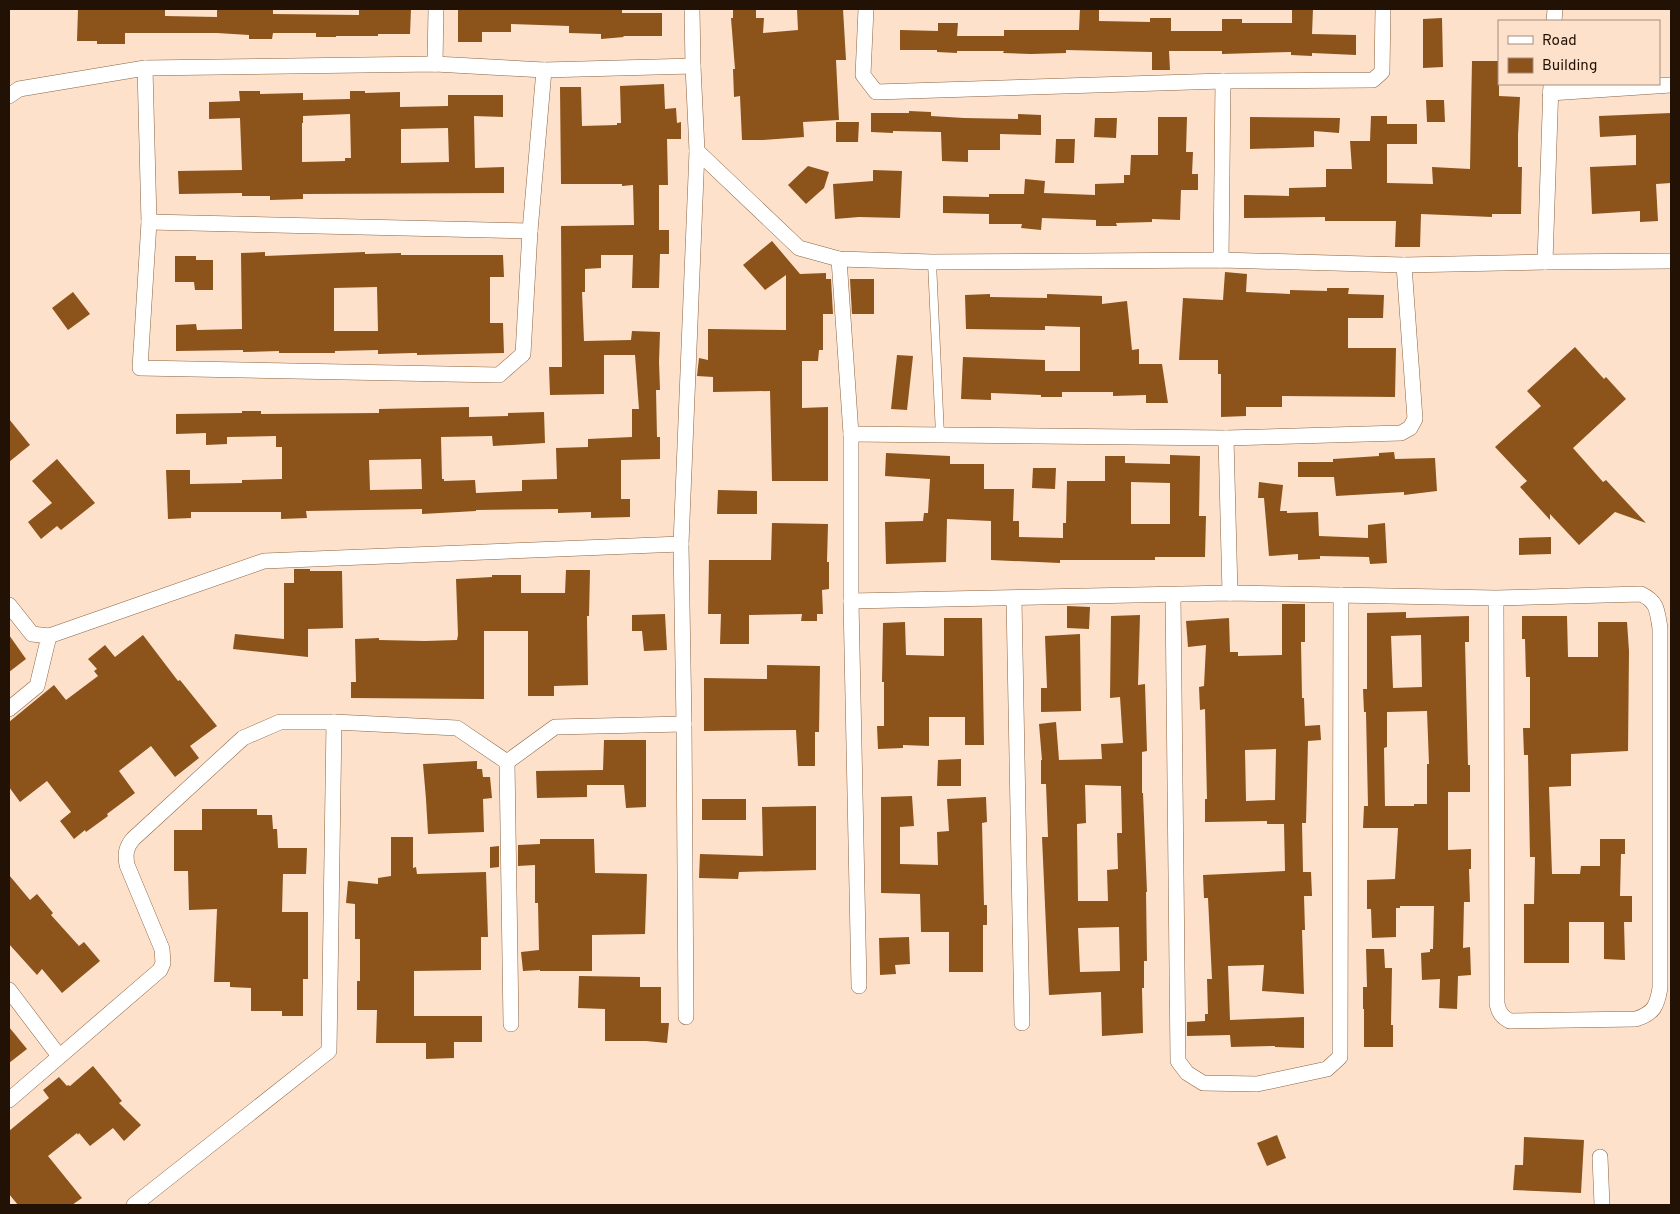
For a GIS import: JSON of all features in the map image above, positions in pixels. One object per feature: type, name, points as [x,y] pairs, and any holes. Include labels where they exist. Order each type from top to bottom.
[{"type":"street","points":[[435,64],[436,9]]},
{"type":"street","points":[[686,1018],[681,544],[697,151],[692,9]]},
{"type":"street","points":[[866,9],[864,76],[876,92],[1224,81],[1373,80],[1382,72],[1383,9]]},
{"type":"street","points":[[9,96],[19,89],[144,68],[435,64],[544,70],[693,66]]},
{"type":"street","points":[[144,68],[149,222],[140,368],[499,374],[524,354],[530,231],[544,70]]},
{"type":"street","points":[[1221,260],[1224,81]]},
{"type":"street","points":[[1545,262],[1551,88],[1671,85]]},
{"type":"street","points":[[697,151],[799,248],[839,258],[932,262],[1221,260],[1404,265],[1671,261]]},
{"type":"street","points":[[149,222],[530,231]]},
{"type":"street","points":[[839,258],[851,434],[851,601],[860,986]]},
{"type":"street","points":[[851,434],[1226,438],[1401,433],[1410,428],[1415,419],[1404,265]]},
{"type":"street","points":[[1226,438],[1230,593]]},
{"type":"street","points":[[9,605],[32,634],[49,636],[264,561],[681,544]]},
{"type":"street","points":[[851,601],[1230,593],[1496,598],[1641,594],[1650,598],[1656,606],[1660,628],[1660,988],[1658,1002],[1645,1016],[1636,1019],[1510,1021],[1504,1018],[1499,1011],[1497,994],[1496,598]]},
{"type":"street","points":[[1173,595],[1178,1061],[1187,1073],[1204,1083],[1257,1084],[1327,1069],[1340,1057],[1341,595]]},
{"type":"street","points":[[1014,598],[1022,1023]]},
{"type":"street","points":[[9,709],[37,686],[49,636]]},
{"type":"street","points":[[9,1100],[160,970],[164,956],[127,865],[125,858],[128,844],[243,738],[280,722],[334,722],[457,728],[507,762]]},
{"type":"street","points":[[134,1205],[329,1051],[334,722]]},
{"type":"street","points":[[507,762],[555,727],[684,724]]},
{"type":"street","points":[[507,762],[511,1024]]},
{"type":"street","points":[[9,990],[59,1056]]},
{"type":"street","points":[[1600,1157],[1602,1205]]},
{"type":"lane","points":[[932,262],[940,435]]},
{"type":"building","points":[[78,9],[165,9],[165,16],[217,17],[217,9],[273,9],[273,14],[359,15],[359,9],[411,9],[410,34],[316,37],[316,33],[273,33],[272,39],[249,39],[249,35],[217,33],[125,33],[125,44],[97,44],[97,41],[77,41]]},
{"type":"building","points":[[458,9],[622,9],[622,13],[662,13],[662,36],[623,36],[601,39],[601,34],[569,33],[569,26],[511,24],[511,32],[482,32],[482,42],[458,42]]},
{"type":"building","points":[[733,9],[756,9],[756,18],[764,18],[763,33],[798,30],[797,9],[843,9],[846,60],[836,60],[839,120],[803,122],[804,137],[742,140],[740,96],[734,97],[733,69],[735,69],[731,18],[733,18]]},
{"type":"building","points":[[1080,9],[1099,10],[1099,21],[1150,22],[1150,18],[1171,18],[1171,31],[1222,31],[1222,19],[1242,19],[1242,23],[1292,23],[1292,9],[1313,9],[1312,34],[1356,35],[1356,55],[1312,53],[1312,56],[1291,55],[1291,52],[1222,54],[1222,51],[1169,51],[1170,70],[1152,70],[1152,52],[1066,50],[1066,53],[1031,54],[1003,53],[1004,51],[957,51],[957,53],[937,52],[937,50],[900,50],[900,30],[938,31],[938,23],[958,23],[957,36],[1004,36],[1004,30],[1079,30]]},
{"type":"building","points":[[1442,18],[1443,67],[1423,68],[1423,19]]},
{"type":"building","points":[[1472,61],[1498,61],[1499,96],[1520,97],[1518,167],[1522,167],[1521,214],[1492,214],[1492,217],[1421,214],[1420,247],[1395,247],[1396,221],[1325,221],[1325,217],[1244,218],[1244,195],[1289,196],[1289,188],[1326,187],[1326,169],[1352,169],[1350,141],[1370,141],[1371,116],[1387,116],[1387,124],[1417,124],[1417,144],[1387,144],[1387,183],[1433,184],[1432,167],[1470,169]]},
{"type":"building","points":[[664,84],[665,109],[676,108],[677,123],[681,122],[681,139],[667,139],[668,185],[659,185],[659,230],[669,230],[669,254],[660,254],[659,288],[632,288],[633,255],[601,255],[601,268],[585,269],[585,292],[582,292],[584,341],[631,340],[632,331],[660,332],[660,390],[656,390],[657,437],[660,437],[660,459],[621,460],[621,499],[630,499],[630,517],[591,518],[591,512],[558,513],[558,509],[476,510],[422,514],[422,509],[306,511],[307,518],[281,519],[281,512],[191,512],[191,518],[168,519],[166,470],[190,470],[190,484],[242,483],[242,480],[282,479],[282,447],[276,447],[276,436],[227,437],[227,444],[206,445],[206,433],[176,434],[176,414],[242,413],[242,411],[261,411],[261,414],[379,413],[379,409],[469,407],[469,417],[508,416],[508,413],[544,412],[545,443],[493,446],[492,436],[441,437],[442,479],[444,481],[475,480],[476,493],[522,491],[522,480],[557,479],[556,448],[588,447],[588,439],[632,437],[632,409],[639,409],[635,355],[604,355],[604,394],[550,395],[549,367],[562,367],[561,226],[634,225],[633,185],[561,184],[560,87],[581,87],[582,126],[617,125],[617,123],[621,123],[620,86]],"holes":[[[421,459],[422,489],[370,490],[369,460]]]},
{"type":"building","points":[[239,91],[260,91],[260,94],[303,93],[303,100],[350,99],[350,91],[365,91],[365,93],[400,92],[400,107],[448,106],[448,95],[503,95],[503,117],[474,116],[475,168],[504,167],[504,193],[303,194],[303,199],[270,200],[270,196],[242,196],[242,193],[179,194],[178,171],[242,170],[240,118],[209,119],[209,102],[240,101]],"holes":[[[350,114],[351,158],[345,158],[345,161],[302,162],[303,116]],[[448,128],[449,162],[401,163],[401,129]]]},
{"type":"building","points":[[1426,100],[1444,100],[1445,122],[1427,122]]},
{"type":"building","points":[[909,111],[931,112],[931,116],[964,118],[1018,119],[1018,114],[1041,115],[1041,135],[1000,134],[1000,150],[968,150],[968,162],[942,161],[941,132],[871,132],[871,113],[909,113]]},
{"type":"building","points":[[1671,113],[1671,183],[1656,184],[1658,221],[1640,222],[1640,211],[1592,214],[1590,167],[1636,165],[1636,135],[1600,137],[1599,116]]},
{"type":"building","points":[[1158,117],[1187,117],[1186,152],[1193,152],[1192,174],[1198,174],[1198,190],[1181,190],[1180,220],[1152,219],[1152,222],[1116,223],[1117,226],[1096,226],[1096,220],[1042,218],[1041,230],[1021,228],[1022,224],[989,224],[989,214],[943,213],[943,196],[989,197],[989,194],[1024,194],[1025,179],[1045,181],[1044,193],[1095,195],[1095,184],[1124,183],[1124,175],[1130,175],[1131,155],[1158,155]]},
{"type":"building","points":[[1250,117],[1340,118],[1339,133],[1314,131],[1314,147],[1250,149]]},
{"type":"building","points":[[1095,118],[1117,118],[1116,138],[1094,137]]},
{"type":"building","points":[[836,122],[859,122],[858,142],[836,142]]},
{"type":"building","points":[[1056,139],[1075,139],[1074,163],[1055,163]]},
{"type":"building","points":[[808,166],[829,172],[824,188],[806,204],[788,185]]},
{"type":"building","points":[[873,170],[902,171],[900,218],[859,217],[835,219],[833,184],[873,181]]},
{"type":"building","points":[[772,241],[800,274],[826,273],[826,279],[831,279],[833,314],[823,314],[823,350],[819,350],[818,361],[802,361],[802,408],[828,407],[828,481],[772,481],[770,391],[713,392],[713,377],[697,376],[699,358],[708,360],[708,329],[786,330],[786,275],[765,290],[743,265]]},
{"type":"building","points":[[265,252],[265,256],[365,252],[365,254],[401,253],[401,255],[503,255],[504,277],[490,277],[490,323],[503,323],[504,353],[417,355],[417,353],[378,354],[378,350],[335,351],[335,353],[243,352],[243,350],[176,351],[176,325],[196,324],[197,330],[242,329],[241,253]],"holes":[[[377,287],[378,331],[334,331],[334,288]]]},
{"type":"building","points":[[175,256],[196,256],[196,260],[213,260],[213,290],[195,290],[194,282],[175,282]]},
{"type":"building","points":[[1225,272],[1247,274],[1246,292],[1290,294],[1290,290],[1327,291],[1327,288],[1349,288],[1348,294],[1384,295],[1383,318],[1348,318],[1348,348],[1396,348],[1395,397],[1282,396],[1282,407],[1246,407],[1246,416],[1221,417],[1221,374],[1218,374],[1218,360],[1179,360],[1183,298],[1223,300]]},
{"type":"building","points":[[850,279],[874,279],[874,314],[852,314]]},
{"type":"building","points":[[73,292],[90,314],[68,330],[52,308]]},
{"type":"building","points":[[990,294],[990,297],[1047,298],[1047,294],[1102,296],[1102,304],[1127,301],[1132,350],[1139,349],[1139,364],[1162,364],[1168,403],[1146,403],[1146,395],[1113,396],[1113,392],[1062,392],[1062,397],[991,393],[991,400],[961,399],[963,357],[1045,360],[1045,371],[1080,371],[1080,327],[1045,326],[1045,330],[966,329],[965,295]]},
{"type":"building","points":[[1575,347],[1604,379],[1606,377],[1626,399],[1573,448],[1603,482],[1606,480],[1646,523],[1615,512],[1579,545],[1550,514],[1550,520],[1520,487],[1527,481],[1495,447],[1541,406],[1527,391]]},
{"type":"building","points":[[897,355],[913,356],[907,410],[891,409]]},
{"type":"building","points":[[9,419],[30,445],[9,462]]},
{"type":"building","points":[[1394,452],[1395,459],[1435,458],[1437,491],[1404,495],[1404,492],[1336,496],[1334,477],[1298,477],[1298,462],[1333,462],[1333,459],[1379,456],[1379,453]]},
{"type":"building","points":[[886,453],[950,456],[950,464],[984,464],[984,489],[1014,489],[1013,521],[1019,521],[1019,537],[1063,538],[1063,523],[1066,523],[1067,481],[1105,481],[1105,456],[1125,456],[1125,463],[1170,464],[1170,455],[1200,456],[1199,516],[1206,516],[1205,557],[1155,557],[1155,560],[1060,560],[1060,563],[991,560],[991,521],[947,519],[946,562],[886,564],[885,522],[923,521],[924,513],[928,513],[930,479],[885,476]],"holes":[[[1131,482],[1170,483],[1170,524],[1131,524]]]},
{"type":"building","points":[[57,459],[95,503],[61,530],[57,526],[41,539],[28,522],[52,503],[32,481]]},
{"type":"building","points":[[1033,468],[1056,468],[1055,489],[1032,488]]},
{"type":"building","points":[[1259,482],[1283,485],[1280,511],[1287,511],[1287,513],[1318,512],[1319,536],[1368,538],[1368,525],[1385,523],[1387,563],[1370,564],[1369,557],[1320,556],[1320,559],[1298,560],[1298,554],[1269,556],[1264,498],[1258,498]]},
{"type":"building","points":[[718,490],[757,491],[757,514],[717,514]]},
{"type":"building","points":[[772,523],[828,524],[827,562],[829,562],[829,589],[822,590],[823,614],[817,614],[817,621],[801,621],[802,614],[749,615],[749,644],[720,644],[721,614],[708,614],[709,560],[771,560]]},
{"type":"building","points":[[1551,537],[1551,554],[1519,555],[1519,538]]},
{"type":"building","points":[[294,569],[342,571],[343,628],[308,629],[308,657],[233,649],[235,634],[284,639],[284,583],[294,583]]},
{"type":"building","points":[[566,570],[590,570],[589,616],[587,616],[588,685],[554,686],[554,696],[528,696],[528,631],[484,631],[484,699],[351,698],[351,682],[356,682],[355,639],[457,640],[456,579],[492,577],[492,575],[521,575],[521,593],[565,593]]},
{"type":"building","points":[[1282,604],[1305,604],[1305,642],[1301,642],[1302,698],[1304,698],[1305,726],[1320,725],[1321,740],[1308,741],[1306,823],[1302,823],[1303,872],[1311,872],[1312,896],[1304,896],[1305,930],[1302,930],[1304,994],[1262,991],[1264,965],[1228,966],[1230,1020],[1304,1017],[1304,1048],[1275,1046],[1231,1047],[1230,1035],[1187,1036],[1187,1022],[1205,1021],[1205,1014],[1208,1014],[1207,979],[1212,979],[1208,898],[1204,898],[1203,875],[1285,871],[1284,824],[1267,824],[1267,821],[1205,822],[1205,799],[1207,799],[1205,709],[1200,710],[1199,687],[1204,686],[1206,645],[1188,647],[1186,621],[1229,618],[1230,652],[1238,652],[1238,656],[1282,655]],"holes":[[[1276,749],[1275,800],[1246,801],[1245,750]]]},
{"type":"building","points":[[1067,606],[1090,607],[1089,629],[1067,628]]},
{"type":"building","points":[[1406,612],[1406,618],[1469,616],[1469,642],[1465,642],[1470,792],[1448,792],[1448,850],[1471,849],[1471,869],[1469,869],[1470,902],[1464,902],[1463,948],[1470,947],[1471,975],[1458,976],[1457,1009],[1439,1008],[1440,979],[1422,980],[1421,953],[1430,952],[1430,949],[1433,949],[1434,906],[1400,906],[1400,908],[1396,908],[1396,937],[1372,938],[1371,909],[1367,909],[1367,880],[1395,879],[1398,828],[1363,828],[1364,806],[1368,806],[1366,712],[1364,712],[1363,689],[1367,689],[1367,613]],"holes":[[[1421,635],[1422,687],[1393,688],[1391,636]],[[1427,711],[1429,764],[1427,764],[1427,804],[1385,806],[1384,748],[1387,747],[1387,712]]]},
{"type":"building","points":[[665,614],[667,650],[644,651],[642,631],[632,631],[632,615]]},
{"type":"building","points":[[1140,615],[1138,685],[1145,684],[1147,751],[1142,752],[1142,793],[1147,892],[1147,961],[1144,961],[1144,988],[1142,988],[1143,1033],[1102,1036],[1101,992],[1049,995],[1042,837],[1048,837],[1046,784],[1041,784],[1042,760],[1039,724],[1056,722],[1059,760],[1102,759],[1101,744],[1123,743],[1120,697],[1110,698],[1111,616]],"holes":[[[1085,785],[1121,786],[1122,833],[1117,833],[1118,869],[1107,870],[1108,901],[1078,901],[1077,824],[1086,823]],[[1119,927],[1120,971],[1080,972],[1078,928]]]},
{"type":"building","points":[[1522,616],[1567,616],[1568,657],[1598,657],[1598,622],[1627,622],[1629,651],[1628,751],[1571,754],[1571,786],[1549,787],[1552,874],[1580,874],[1581,866],[1600,866],[1600,839],[1625,839],[1625,854],[1621,854],[1620,896],[1632,896],[1632,922],[1624,922],[1625,960],[1604,959],[1604,922],[1569,922],[1569,963],[1524,963],[1524,904],[1534,904],[1535,857],[1530,857],[1528,755],[1524,755],[1523,728],[1530,728],[1530,677],[1526,677],[1525,639],[1522,639]]},
{"type":"building","points":[[944,618],[982,618],[984,745],[965,745],[965,717],[929,717],[929,746],[903,745],[903,748],[878,749],[877,726],[884,726],[884,682],[882,682],[883,623],[905,622],[906,655],[944,656]]},
{"type":"building","points":[[1080,634],[1081,711],[1041,712],[1041,688],[1047,688],[1045,636]]},
{"type":"building","points":[[9,635],[26,659],[9,672]]},
{"type":"building","points":[[143,635],[178,681],[180,680],[217,726],[190,746],[199,758],[175,777],[151,746],[119,771],[135,793],[107,814],[108,816],[74,839],[60,821],[71,812],[47,781],[20,802],[9,787],[9,722],[54,685],[66,700],[98,676],[94,671],[97,669],[88,659],[105,645],[115,657]]},
{"type":"building","points":[[767,665],[820,666],[819,732],[815,732],[815,766],[798,766],[796,730],[704,731],[704,678],[767,679]]},
{"type":"building","points":[[604,740],[646,740],[646,807],[626,808],[624,785],[587,785],[587,797],[537,798],[536,771],[603,770]]},
{"type":"building","points":[[961,759],[961,786],[937,786],[938,760]]},
{"type":"building","points":[[477,761],[477,769],[482,769],[483,777],[490,777],[492,798],[483,799],[484,832],[428,834],[423,764]]},
{"type":"building","points":[[912,796],[914,826],[900,827],[900,864],[938,865],[937,832],[949,831],[947,799],[986,797],[987,822],[982,823],[984,905],[987,905],[987,925],[983,925],[983,972],[949,972],[949,932],[921,932],[920,894],[881,893],[881,797]]},
{"type":"building","points":[[702,799],[746,799],[746,820],[702,820]]},
{"type":"building","points":[[816,806],[816,870],[739,872],[738,879],[699,878],[700,854],[763,856],[762,807]]},
{"type":"building","points":[[202,809],[257,809],[257,815],[272,815],[273,829],[277,829],[278,848],[307,848],[306,874],[283,874],[282,912],[308,912],[308,979],[303,979],[303,1016],[282,1016],[282,1011],[251,1011],[251,988],[230,987],[230,982],[214,982],[217,909],[189,910],[188,871],[174,871],[174,830],[202,830]]},
{"type":"building","points":[[391,837],[413,837],[413,868],[416,867],[417,874],[486,872],[488,937],[481,937],[481,970],[414,971],[414,1016],[482,1016],[482,1042],[454,1042],[454,1058],[426,1059],[426,1043],[376,1043],[377,1010],[357,1010],[357,981],[360,981],[360,939],[355,939],[355,904],[346,903],[348,881],[378,884],[378,878],[391,876]]},
{"type":"building","points":[[540,839],[594,839],[595,873],[647,874],[645,934],[592,935],[592,971],[523,971],[521,952],[539,950],[538,903],[535,903],[535,865],[518,866],[518,845],[540,844]]},
{"type":"building","points":[[499,846],[499,867],[490,868],[490,847]]},
{"type":"building","points":[[9,875],[30,900],[37,894],[53,913],[51,915],[79,946],[84,942],[100,961],[62,993],[42,969],[37,975],[9,944]]},
{"type":"building","points":[[909,937],[910,964],[895,965],[896,974],[880,975],[879,938]]},
{"type":"building","points":[[1366,949],[1384,949],[1385,968],[1392,968],[1391,1025],[1393,1025],[1393,1047],[1364,1047],[1363,987],[1367,987]]},
{"type":"building","points":[[579,976],[640,977],[640,987],[661,987],[661,1023],[669,1023],[667,1043],[605,1041],[605,1009],[578,1008]]},
{"type":"building","points":[[9,1027],[27,1049],[9,1063]]},
{"type":"building","points":[[93,1066],[122,1101],[119,1103],[141,1125],[124,1141],[113,1128],[90,1146],[77,1133],[48,1156],[82,1198],[72,1205],[18,1205],[9,1194],[9,1131],[49,1098],[43,1090],[59,1077],[67,1086],[70,1086]]},
{"type":"building","points":[[1277,1135],[1286,1158],[1267,1166],[1257,1143]]},
{"type":"building","points":[[1524,1137],[1584,1140],[1581,1193],[1513,1190],[1515,1165],[1523,1165]]}]
